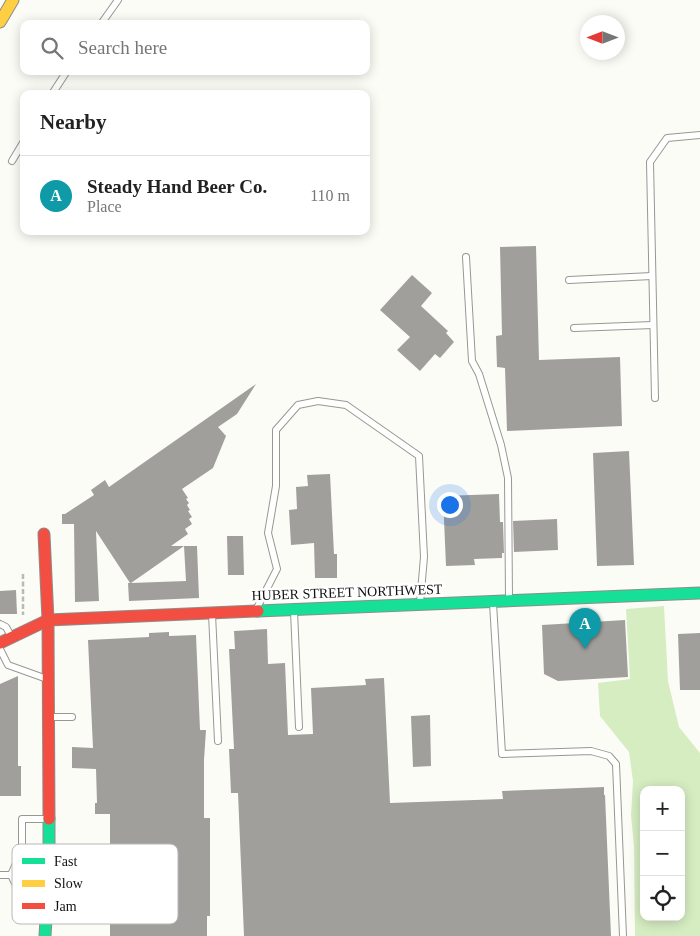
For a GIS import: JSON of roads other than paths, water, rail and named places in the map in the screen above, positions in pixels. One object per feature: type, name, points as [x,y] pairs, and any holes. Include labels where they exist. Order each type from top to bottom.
[{"type":"street","points":[[0,22],[13,0]]},
{"type":"street","points":[[44,534],[48,620],[48,819],[52,834],[51,844]]},
{"type":"street","name":"HUBER STREET NORTHWEST","points":[[0,643],[48,620],[700,593]]},
{"type":"lane","points":[[104,20],[118,0]]},
{"type":"lane","points":[[55,90],[64,75]]},
{"type":"lane","points":[[655,398],[650,162],[668,138],[700,135]]},
{"type":"lane","points":[[12,161],[20,148]]},
{"type":"lane","points":[[466,257],[472,361],[479,374],[498,436],[508,478],[509,600]]},
{"type":"lane","points":[[569,280],[652,276]]},
{"type":"lane","points":[[574,328],[654,325]]},
{"type":"lane","points":[[256,611],[277,569],[268,532],[276,486],[276,430],[298,405],[318,401],[346,405],[419,456],[424,557],[419,604]]},
{"type":"lane","points":[[493,601],[502,754],[591,751],[609,756],[616,764],[623,936]]},
{"type":"lane","points":[[294,609],[299,728]]},
{"type":"lane","points":[[212,613],[218,741]]},
{"type":"lane","points":[[0,624],[6,627],[12,637]]},
{"type":"lane","points":[[0,648],[8,665],[48,679]]},
{"type":"lane","points":[[48,717],[72,717]]},
{"type":"lane","points":[[22,844],[22,819],[48,819]]},
{"type":"lane","points":[[0,876],[11,875]]},
{"type":"place","name":"Steady Hand Beer Co.","points":[[585,649]]}]
